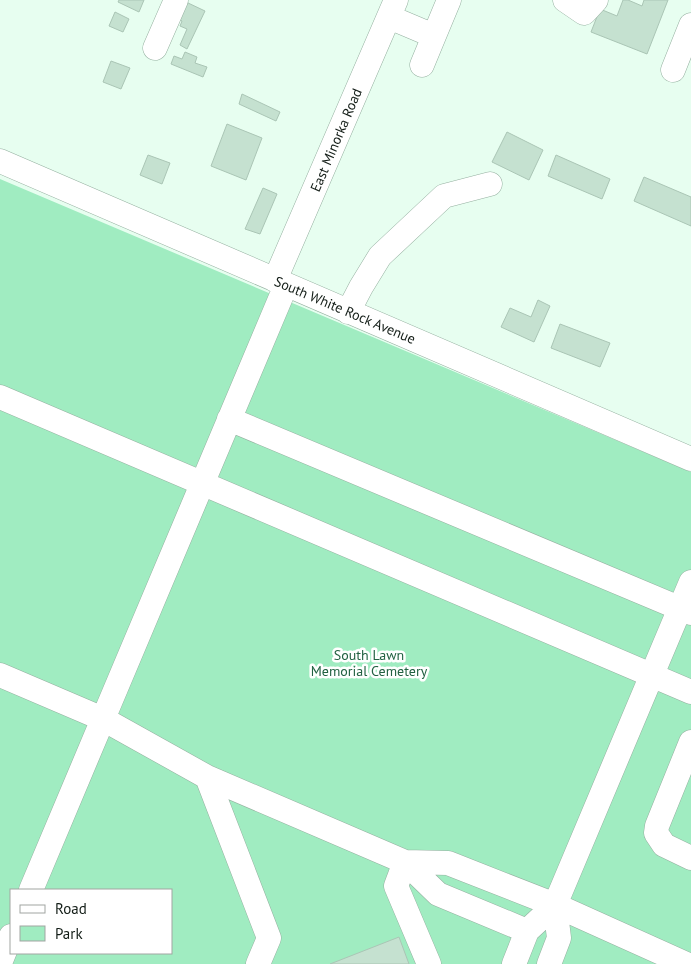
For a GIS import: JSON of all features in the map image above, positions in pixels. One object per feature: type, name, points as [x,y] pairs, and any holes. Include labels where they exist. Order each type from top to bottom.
[{"type":"street","points":[[155,48],[176,0]]},
{"type":"street","points":[[422,65],[449,0]]},
{"type":"street","points":[[565,0],[584,13],[596,0]]},
{"type":"street","points":[[393,8],[434,36]]},
{"type":"street","name":"East Minorka Road","points":[[31,889],[229,419],[280,282],[393,8]]},
{"type":"street","points":[[673,70],[691,25]]},
{"type":"street","name":"South White Rock Avenue","points":[[0,161],[691,459]]},
{"type":"street","points":[[348,312],[380,256],[444,196],[490,184]]},
{"type":"street","points":[[0,397],[203,482],[691,692]]},
{"type":"street","points":[[229,419],[686,611]]},
{"type":"street","points":[[514,964],[527,932],[555,905],[652,675],[686,611],[691,582]]},
{"type":"street","points":[[0,675],[103,719],[207,778],[405,862],[438,894],[527,932]]},
{"type":"street","points":[[691,742],[657,826],[656,834],[664,845],[691,858]]},
{"type":"street","points":[[207,778],[269,938],[258,964]]},
{"type":"street","points":[[405,862],[448,863],[555,905],[686,964]]},
{"type":"street","points":[[405,862],[396,886],[429,964]]},
{"type":"street","points":[[549,964],[560,938],[555,905]]},
{"type":"street","points":[[0,963],[10,938]]},
{"type":"green space","name":"South Lawn Memorial Cemetery","points":[[0,179],[691,472],[691,964],[0,964]]},
{"type":"building","points":[[119,0],[144,0],[139,12],[118,2]]},
{"type":"building","points":[[623,0],[628,0],[642,6],[644,0],[668,0],[647,54],[591,32],[600,9],[617,16]]},
{"type":"building","points":[[186,2],[205,11],[187,49],[180,45],[187,29],[180,26],[182,21],[179,19]]},
{"type":"building","points":[[115,12],[129,19],[123,32],[109,26]]},
{"type":"building","points":[[185,52],[197,57],[195,63],[207,67],[203,77],[171,64],[174,56],[182,59]]},
{"type":"building","points":[[111,61],[130,68],[121,89],[103,82]]},
{"type":"building","points":[[242,94],[280,112],[276,121],[239,104]]},
{"type":"building","points":[[227,124],[262,138],[246,180],[211,166]]},
{"type":"building","points":[[507,132],[543,150],[529,180],[492,162]]},
{"type":"building","points":[[148,155],[170,163],[162,184],[140,175]]},
{"type":"building","points":[[556,155],[610,179],[602,199],[548,176]]},
{"type":"building","points":[[644,177],[691,197],[691,226],[634,201]]},
{"type":"building","points":[[263,188],[277,194],[260,234],[245,229]]},
{"type":"building","points":[[538,300],[550,306],[534,342],[501,327],[510,308],[531,317]]},
{"type":"building","points":[[560,324],[610,343],[600,367],[551,348]]},
{"type":"building","points":[[399,937],[409,964],[330,964]]}]
